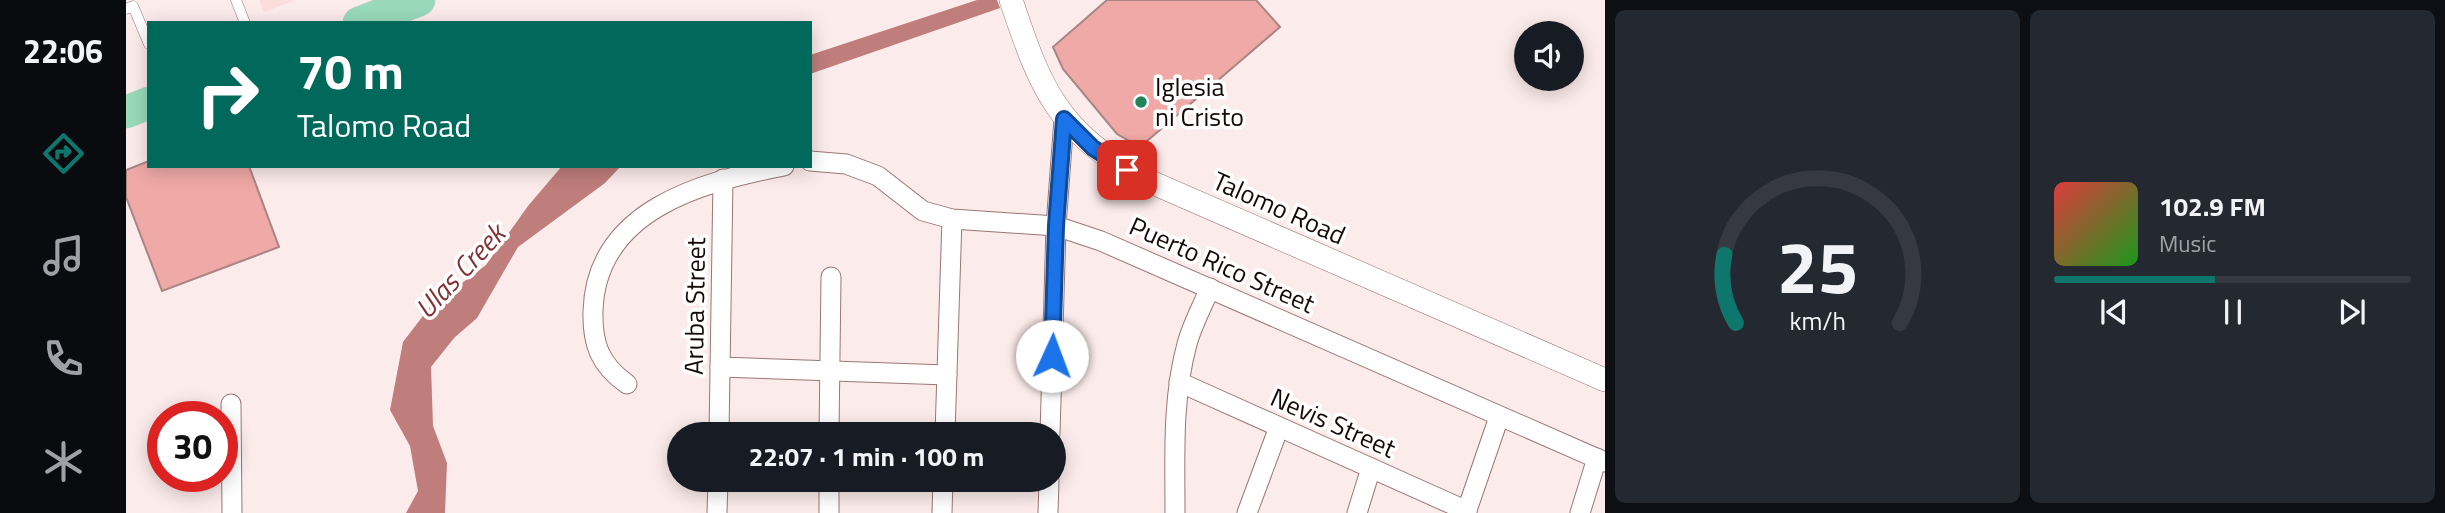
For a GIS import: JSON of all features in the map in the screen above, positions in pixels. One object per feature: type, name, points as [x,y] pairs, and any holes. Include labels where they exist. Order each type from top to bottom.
[{"type":"highway","points":[[364,21],[419,0]]},
{"type":"highway","points":[[126,112],[147,104]]},
{"type":"street","name":"Talomo Road","points":[[1011,0],[1036,70],[1064,119],[1093,148],[1144,179],[1605,380]]},
{"type":"street","points":[[1050,422],[1056,226],[1064,119]]},
{"type":"street","name":"Puerto Rico Street","points":[[812,161],[846,164],[878,176],[923,211],[952,219],[1056,226],[1101,241],[1601,460]]},
{"type":"street","points":[[627,384],[608,371],[596,343],[594,285],[600,265],[636,222],[667,200],[723,179],[775,168]]},
{"type":"street","name":"Aruba Street","points":[[719,422],[723,179]]},
{"type":"street","points":[[945,422],[952,219]]},
{"type":"street","points":[[830,422],[831,276]]},
{"type":"street","points":[[1175,513],[1175,426],[1179,382],[1188,342],[1210,288]]},
{"type":"street","points":[[720,367],[947,375]]},
{"type":"street","name":"Nevis Street","points":[[1179,382],[1466,512]]},
{"type":"street","points":[[1466,512],[1499,417]]},
{"type":"street","points":[[1247,513],[1279,427]]},
{"type":"street","points":[[1580,513],[1601,460]]},
{"type":"street","points":[[1357,513],[1371,468]]},
{"type":"street","points":[[232,492],[232,513]]},
{"type":"street","points":[[717,513],[718,492]]},
{"type":"street","points":[[829,492],[829,513]]},
{"type":"street","points":[[942,513],[943,492]]},
{"type":"street","points":[[1048,513],[1049,492]]},
{"type":"lane","points":[[236,0],[244,21]]},
{"type":"lane","points":[[126,9],[132,6],[147,40]]},
{"type":"shaded area","points":[[259,0],[293,0],[293,1],[264,12]]},
{"type":"shaded area","points":[[977,0],[997,0],[1000,8],[812,73],[812,54]]},
{"type":"shaded area","points":[[560,168],[619,168],[605,183],[518,247],[477,318],[454,338],[431,367],[433,426],[447,463],[445,513],[406,513],[418,491],[410,446],[390,410],[403,342],[429,308],[486,265],[528,206]]},
{"type":"building","name":"Iglesia ni Cristo","points":[[1107,0],[1256,0],[1280,27],[1140,147],[1117,134],[1063,69],[1053,47]]},
{"type":"building","points":[[147,162],[147,168],[250,168],[279,247],[162,291],[126,197],[126,170]]},
{"type":"place","name":"Iglesia ni Cristo","points":[[1141,102]]},
{"type":"route","points":[[1052,356],[1056,226],[1064,119],[1093,148],[1127,170]]},
{"type":"water label","name":"Ulas Creek","points":[[460,271]]}]
